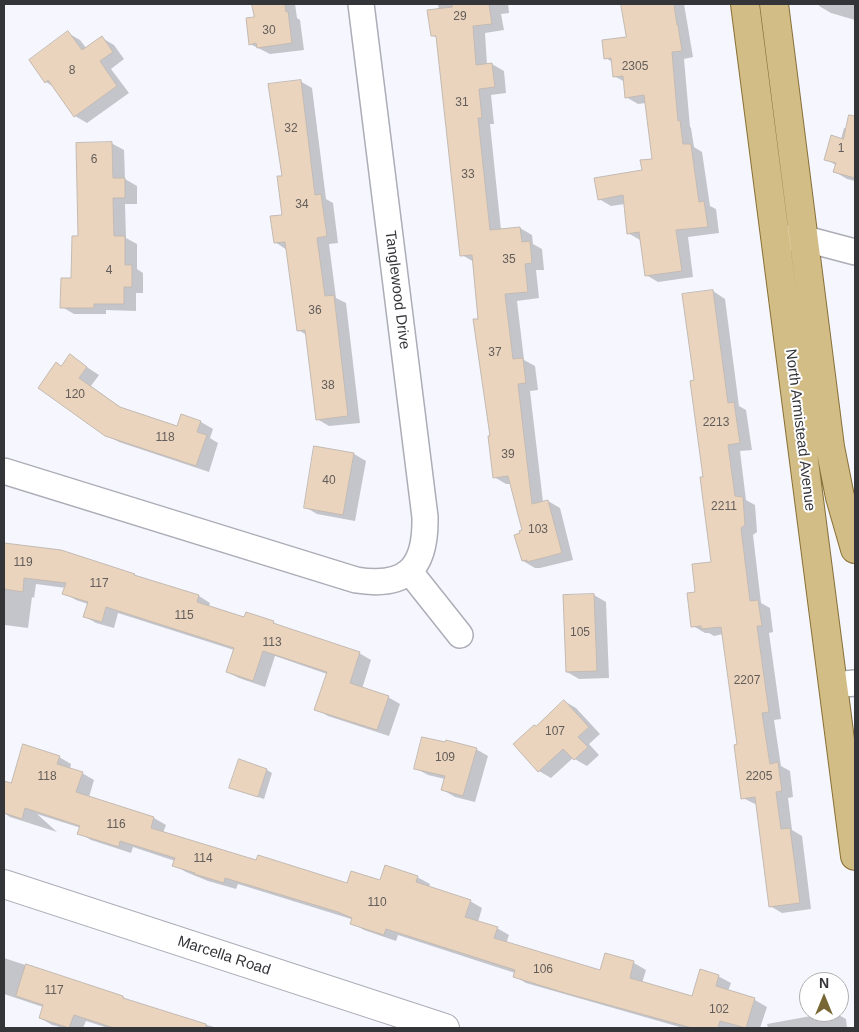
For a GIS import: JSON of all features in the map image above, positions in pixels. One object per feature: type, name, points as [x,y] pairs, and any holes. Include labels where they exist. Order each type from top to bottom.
[{"type":"main road","name":"North Armistead Avenue","points":[[745,4],[776,239],[844,684],[855,856]]},
{"type":"main road","name":"North Armistead Avenue","points":[[774,4],[802,238],[830,447],[840,497],[855,549]]},
{"type":"street","name":"Tanglewood Drive","points":[[361,4],[425,517],[426,537],[420,558],[410,572]]},
{"type":"street","points":[[776,239],[802,238],[855,252]]},
{"type":"street","points":[[4,471],[356,580],[373,583],[393,580],[410,572],[460,635]]},
{"type":"street","name":"Marcella Road","points":[[4,884],[445,1028]]},
{"type":"building","points":[[252,4],[285,4],[286,12],[288,11],[292,43],[257,48],[256,43],[249,45],[246,18],[254,17]]},
{"type":"building","points":[[452,4],[489,4],[492,24],[473,26],[476,65],[492,63],[495,87],[479,89],[482,118],[478,118],[490,230],[520,227],[522,242],[530,241],[532,263],[525,264],[528,292],[505,294],[513,359],[523,358],[526,383],[518,384],[532,504],[548,500],[562,553],[527,562],[527,560],[522,561],[514,535],[522,530],[508,476],[493,478],[488,436],[490,436],[473,319],[478,319],[472,255],[460,256],[436,36],[431,36],[427,10],[452,7]]},
{"type":"building","points":[[621,4],[674,4],[682,51],[672,52],[678,121],[680,120],[683,144],[691,144],[699,202],[704,201],[708,227],[676,230],[682,271],[645,276],[639,232],[627,234],[623,195],[598,200],[594,178],[642,170],[640,160],[652,159],[644,95],[625,98],[623,76],[613,77],[611,58],[604,59],[602,40],[626,37]]},
{"type":"building","points":[[68,31],[82,50],[102,36],[113,52],[100,61],[117,86],[74,117],[48,80],[45,83],[29,60]]},
{"type":"building","points":[[301,80],[315,195],[321,194],[327,236],[317,238],[325,296],[334,295],[348,416],[316,420],[305,330],[297,331],[285,242],[274,243],[270,216],[282,215],[277,176],[282,176],[268,84]]},
{"type":"building","points":[[849,115],[855,116],[855,178],[833,172],[836,163],[824,160],[831,135],[843,139]]},
{"type":"building","points":[[112,142],[113,178],[125,178],[125,198],[113,198],[114,236],[125,236],[125,265],[132,265],[132,287],[124,287],[124,304],[94,304],[94,308],[60,308],[61,278],[71,278],[72,236],[78,236],[76,143]]},
{"type":"building","points":[[713,290],[728,403],[734,402],[740,443],[728,445],[735,496],[743,497],[745,525],[741,528],[750,601],[758,600],[762,626],[757,626],[769,712],[762,713],[770,764],[778,762],[782,791],[776,792],[781,829],[790,828],[800,903],[769,907],[755,797],[741,799],[734,745],[737,744],[721,627],[701,629],[701,626],[691,627],[687,593],[695,592],[692,564],[711,562],[700,477],[703,477],[690,381],[694,380],[682,294]]},
{"type":"building","points":[[70,354],[87,367],[79,378],[120,407],[177,426],[181,414],[201,421],[197,432],[207,435],[196,466],[105,436],[38,388],[56,362],[61,366]]},
{"type":"building","points":[[314,446],[354,453],[343,515],[304,508]]},
{"type":"building","points":[[4,543],[61,550],[199,595],[197,602],[244,617],[246,612],[360,652],[350,683],[389,696],[377,730],[314,710],[327,672],[263,651],[253,681],[226,672],[234,648],[106,607],[102,622],[83,617],[88,602],[62,594],[66,583],[24,578],[23,592],[4,589]]},
{"type":"building","points":[[594,594],[597,671],[566,672],[563,595]]},
{"type":"building","points":[[564,700],[589,727],[578,737],[588,747],[574,760],[563,749],[538,772],[513,744]]},
{"type":"building","points":[[422,737],[445,742],[446,740],[477,748],[463,796],[441,790],[445,776],[414,769]]},
{"type":"building","points":[[23,744],[60,756],[57,764],[83,772],[76,792],[154,817],[151,828],[256,860],[258,855],[347,883],[351,871],[380,880],[385,865],[418,876],[416,882],[471,900],[465,917],[498,927],[494,938],[600,970],[605,953],[634,961],[630,978],[692,996],[700,969],[719,975],[716,986],[755,998],[746,1028],[720,1021],[718,1028],[692,1028],[565,993],[513,977],[515,970],[386,929],[384,935],[350,924],[352,918],[338,912],[225,878],[224,883],[194,874],[172,866],[175,858],[120,841],[119,847],[77,834],[80,826],[25,808],[22,819],[4,813],[4,781],[11,783]]},
{"type":"building","points":[[239,759],[267,769],[258,797],[229,788]]},
{"type":"building","points":[[26,964],[123,996],[123,998],[206,1024],[206,1028],[114,1028],[74,1015],[69,1028],[39,1018],[43,1005],[16,996]]}]
